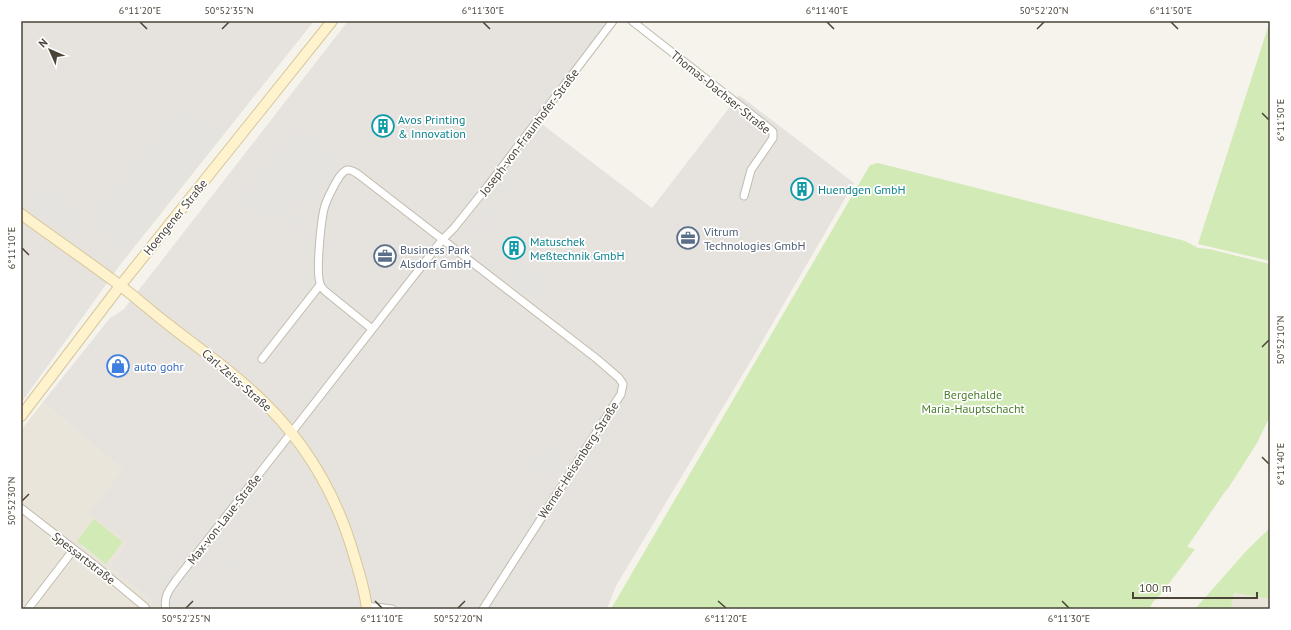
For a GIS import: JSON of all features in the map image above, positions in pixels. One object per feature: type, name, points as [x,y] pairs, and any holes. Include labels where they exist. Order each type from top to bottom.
[{"type":"street","name":"Hoengener Straße","points":[[21,416],[120,286],[332,21]]},
{"type":"street","name":"Joseph-von-Fraunhofer-Straße","points":[[292,434],[442,240],[454,228],[487,187],[613,21]]},
{"type":"street","name":"Thomas-Dachser-Straße","points":[[632,21],[773,132],[773,138],[751,170],[744,196]]},
{"type":"street","points":[[372,329],[324,291],[320,286],[319,242],[324,210],[327,198],[341,173],[346,170],[352,170],[442,240]]},
{"type":"street","name":"Carl-Zeiss-Straße","points":[[21,214],[132,295],[252,391],[278,416],[307,455],[330,492],[350,540],[360,573],[367,607]]},
{"type":"street","name":"Werner-Heisenberg-Straße","points":[[442,240],[597,359],[619,378],[623,384],[621,394],[483,609]]},
{"type":"street","points":[[262,359],[320,286]]},
{"type":"street","name":"Max-von-Laue-Straße","points":[[166,609],[164,602],[177,579],[292,434]]},
{"type":"street","name":"Spessartstraße","points":[[21,508],[74,549],[146,609]]},
{"type":"street","points":[[28,609],[74,549]]},
{"type":"street","points":[[367,607],[392,609]]},
{"type":"shaded area","points":[[21,21],[314,21],[120,265],[21,403]]},
{"type":"shaded area","points":[[348,21],[609,21],[534,118],[652,208],[739,95],[854,183],[749,364],[616,586],[607,609],[154,609],[151,601],[110,567],[127,543],[89,513],[123,470],[43,402],[110,318],[123,310]]},
{"type":"shaded area","points":[[183,107],[219,136],[125,252],[114,244],[118,238],[94,220]]},
{"type":"shaded area","points":[[299,129],[340,163],[310,203],[300,195],[286,211],[304,225],[299,230],[275,209],[267,217],[256,214],[240,202]]},
{"type":"shaded area","points":[[503,179],[519,192],[514,198],[499,185]]},
{"type":"shaded area","points":[[43,187],[84,218],[72,235],[30,204]]},
{"type":"shaded area","points":[[495,205],[496,214],[480,216],[478,207]]},
{"type":"shaded area","points":[[491,220],[492,226],[473,229],[472,223]]},
{"type":"shaded area","points":[[523,264],[548,284],[536,300],[510,280]]},
{"type":"shaded area","points":[[43,402],[123,470],[128,544],[110,567],[151,601],[154,609],[21,609],[21,430]]},
{"type":"shaded area","points":[[551,443],[567,455],[550,477],[534,466]]},
{"type":"shaded area","points":[[226,555],[237,564],[234,569],[222,560]]},
{"type":"shaded area","points":[[1234,593],[1270,599],[1270,609],[1231,609]]},
{"type":"green space","points":[[1270,21],[1270,261],[1198,244]]},
{"type":"green space","name":"Bergehalde Maria-Hauptschacht","points":[[878,163],[1185,241],[1198,248],[1209,249],[1270,264],[1270,416],[1257,443],[1229,487],[1187,547],[1195,549],[1149,609],[611,609],[870,165]]},
{"type":"green space","points":[[94,519],[123,542],[106,564],[77,541]]},
{"type":"green space","points":[[1270,528],[1270,599],[1234,593],[1231,609],[1195,609],[1248,549]]},
{"type":"place","name":"Avos Printing & Innovation","points":[[383,126]]},
{"type":"place","name":"Huendgen GmbH","points":[[802,189]]},
{"type":"place","name":"Vitrum Technologies GmbH","points":[[688,238]]},
{"type":"place","name":"Matuschek Meßtechnik GmbH","points":[[514,248]]},
{"type":"place","name":"Business Park Alsdorf GmbH","points":[[385,256]]},
{"type":"place","name":"auto gohr","points":[[118,366]]}]
